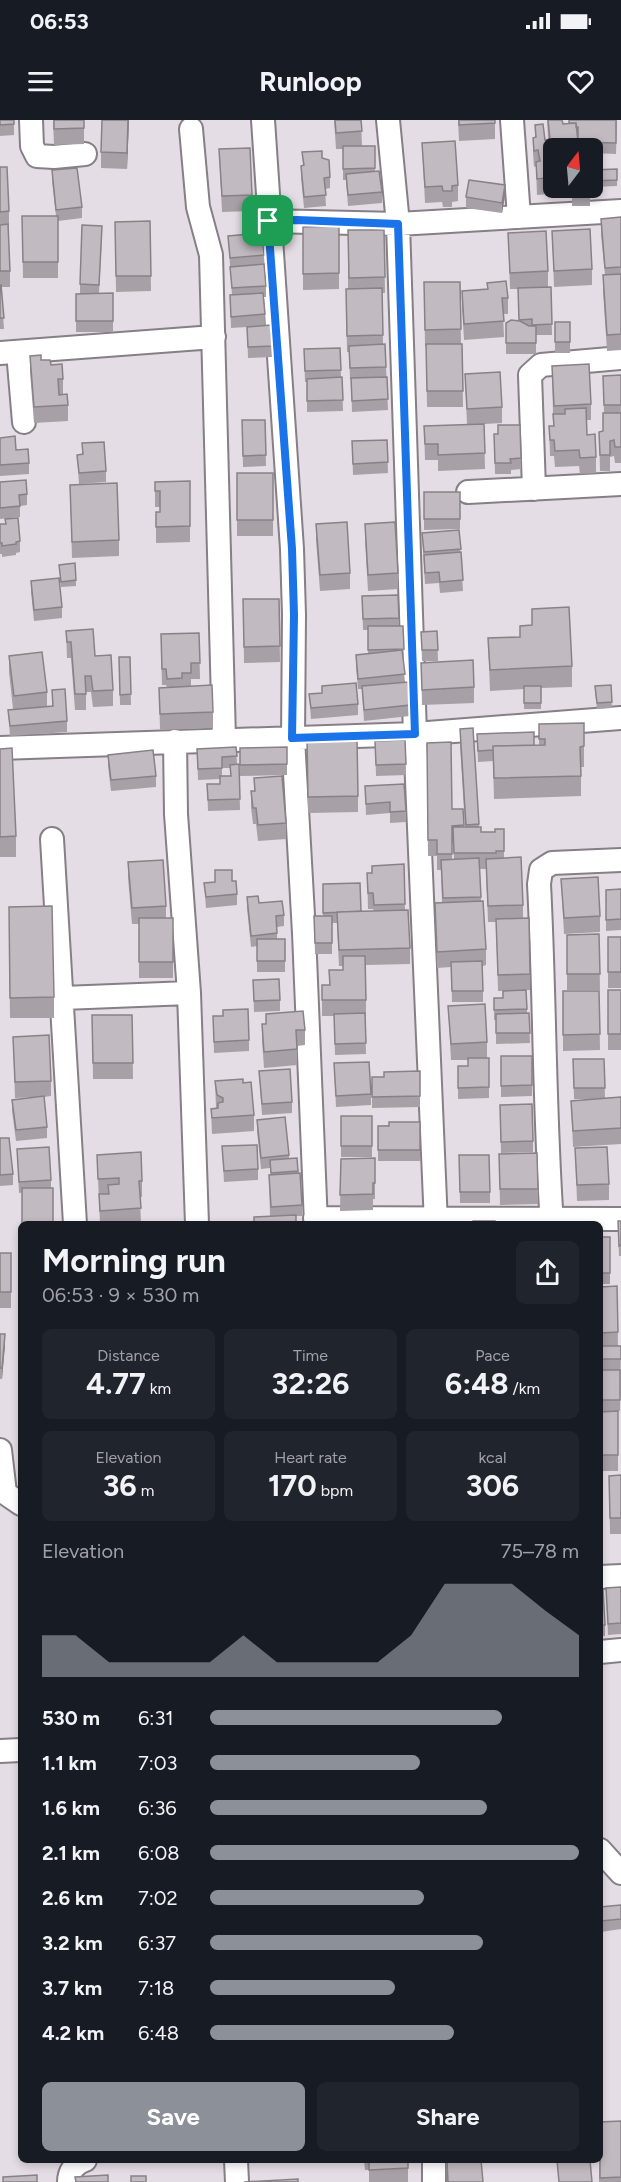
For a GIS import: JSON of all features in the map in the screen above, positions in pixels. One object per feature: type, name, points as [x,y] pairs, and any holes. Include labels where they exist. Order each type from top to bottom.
[{"type":"street","points":[[31,120],[32,146],[37,156],[54,158],[85,154]]},
{"type":"street","points":[[263,120],[268,221],[292,549],[294,615],[292,738],[304,933],[315,1221],[494,1221]]},
{"type":"street","points":[[388,120],[398,224],[415,734],[436,1220]]},
{"type":"street","points":[[512,120],[519,217]]},
{"type":"street","points":[[191,129],[198,207],[211,255],[224,740]]},
{"type":"street","points":[[268,221],[398,224],[621,211]]},
{"type":"street","points":[[24,422],[9,352],[213,338]]},
{"type":"street","points":[[534,489],[530,375],[541,365],[621,358]]},
{"type":"street","points":[[468,492],[621,484]]},
{"type":"street","points":[[0,748],[415,734],[621,718]]},
{"type":"street","points":[[176,741],[176,814],[189,993],[198,1221]]},
{"type":"street","points":[[52,839],[75,1221]]},
{"type":"street","points":[[552,1221],[547,1137],[545,982],[539,884],[541,870],[552,863],[621,860]]},
{"type":"street","points":[[63,998],[189,993]]},
{"type":"street","points":[[575,1221],[621,1219]]},
{"type":"street","points":[[0,1450],[5,1493],[18,1502]]},
{"type":"street","points":[[603,1578],[621,1575]]},
{"type":"street","points":[[603,1652],[621,1650]]},
{"type":"street","points":[[0,1751],[18,1750]]},
{"type":"street","points":[[603,1853],[621,1873]]},
{"type":"street","points":[[69,2182],[72,2170],[78,2163]]},
{"type":"street","points":[[236,2163],[237,2182]]},
{"type":"street","points":[[434,2163],[434,2182]]},
{"type":"building","points":[[0,120],[14,120],[14,124],[0,125]]},
{"type":"building","points":[[54,120],[84,120],[84,128],[54,129]]},
{"type":"building","points":[[102,120],[128,120],[127,153],[101,152]]},
{"type":"building","points":[[335,120],[361,120],[362,131],[336,133]]},
{"type":"building","points":[[459,120],[495,120],[495,123],[459,125]]},
{"type":"building","points":[[548,120],[562,120],[563,124],[576,123],[578,138],[550,138]]},
{"type":"building","points":[[569,120],[616,120],[616,143],[603,143],[603,138],[578,138],[576,123],[569,123]]},
{"type":"building","points":[[543,124],[543,178],[537,179],[536,162],[540,161],[538,150],[534,151],[533,138],[536,137],[535,125]]},
{"type":"building","points":[[455,141],[458,185],[452,186],[452,191],[443,191],[442,186],[425,187],[422,143]]},
{"type":"building","points":[[343,146],[375,146],[375,168],[343,169]]},
{"type":"building","points":[[250,148],[252,195],[222,196],[219,149]]},
{"type":"building","points":[[322,151],[322,158],[329,160],[330,177],[324,178],[326,195],[304,197],[302,152]]},
{"type":"building","points":[[0,167],[7,167],[9,211],[0,212]]},
{"type":"building","points":[[77,168],[82,207],[56,210],[52,170]]},
{"type":"building","points":[[617,169],[617,180],[603,181],[603,170]]},
{"type":"building","points":[[379,171],[382,192],[348,195],[346,174]]},
{"type":"building","points":[[469,180],[505,185],[502,203],[466,197]]},
{"type":"building","points":[[22,216],[58,216],[58,262],[23,262]]},
{"type":"building","points":[[621,217],[621,267],[605,268],[601,219]]},
{"type":"building","points":[[150,221],[151,276],[116,276],[115,222]]},
{"type":"building","points":[[8,224],[10,271],[0,271],[0,225]]},
{"type":"building","points":[[82,225],[102,226],[99,285],[80,284]]},
{"type":"building","points":[[339,226],[339,273],[303,274],[303,227]]},
{"type":"building","points":[[590,229],[592,269],[554,271],[552,231]]},
{"type":"building","points":[[348,230],[384,230],[385,277],[349,278]]},
{"type":"building","points":[[546,231],[548,271],[510,273],[508,233]]},
{"type":"building","points":[[262,233],[264,255],[230,258],[228,236]]},
{"type":"building","points":[[264,264],[266,286],[232,288],[230,267]]},
{"type":"building","points":[[621,274],[621,334],[607,335],[603,275]]},
{"type":"building","points":[[506,281],[508,298],[502,298],[504,321],[464,324],[462,291],[488,289],[487,283]]},
{"type":"building","points":[[424,282],[460,282],[461,329],[425,330]]},
{"type":"building","points":[[1,285],[4,318],[0,318]]},
{"type":"building","points":[[551,287],[552,324],[532,325],[532,319],[519,320],[518,288]]},
{"type":"building","points":[[382,288],[383,335],[347,336],[346,289]]},
{"type":"building","points":[[113,293],[113,321],[76,321],[76,294]]},
{"type":"building","points":[[263,293],[265,314],[231,317],[230,295]]},
{"type":"building","points":[[511,320],[536,326],[536,343],[506,343],[506,323]]},
{"type":"building","points":[[555,322],[570,322],[570,342],[555,342]]},
{"type":"building","points":[[271,325],[272,346],[248,347],[247,327]]},
{"type":"building","points":[[385,344],[386,367],[350,368],[349,346]]},
{"type":"building","points":[[426,344],[462,344],[463,391],[427,391]]},
{"type":"building","points":[[340,348],[341,370],[305,371],[304,349]]},
{"type":"building","points":[[41,355],[41,360],[50,360],[51,365],[62,364],[63,379],[58,379],[59,395],[67,394],[68,405],[34,407],[30,356]]},
{"type":"building","points":[[589,364],[591,404],[554,406],[552,366]]},
{"type":"building","points":[[500,372],[502,407],[467,409],[465,374]]},
{"type":"building","points":[[621,375],[621,405],[604,405],[603,376]]},
{"type":"building","points":[[342,377],[343,400],[307,401],[307,379]]},
{"type":"building","points":[[387,377],[388,399],[352,401],[351,378]]},
{"type":"building","points":[[586,408],[587,435],[595,434],[596,457],[580,458],[579,450],[555,451],[554,440],[550,440],[549,426],[554,426],[553,414],[565,414],[565,409]]},
{"type":"building","points":[[603,413],[621,413],[621,447],[615,447],[614,440],[610,441],[610,455],[600,455],[599,432],[603,431]]},
{"type":"building","points":[[242,420],[265,420],[266,455],[243,456]]},
{"type":"building","points":[[484,424],[485,453],[438,455],[438,444],[425,444],[424,426]]},
{"type":"building","points":[[498,425],[520,425],[521,458],[510,459],[511,463],[495,463],[494,434],[498,434]]},
{"type":"building","points":[[15,436],[16,450],[28,449],[29,463],[0,465],[0,438]]},
{"type":"building","points":[[387,440],[388,462],[353,464],[352,441]]},
{"type":"building","points":[[104,442],[106,471],[79,473],[77,455],[83,454],[82,443]]},
{"type":"building","points":[[237,473],[273,473],[273,520],[237,520]]},
{"type":"building","points":[[26,480],[27,494],[19,495],[20,506],[0,508],[0,482]]},
{"type":"building","points":[[190,481],[190,526],[156,527],[156,512],[160,512],[160,491],[155,491],[155,482]]},
{"type":"building","points":[[117,483],[119,540],[72,542],[70,485]]},
{"type":"building","points":[[424,492],[460,492],[460,519],[424,519]]},
{"type":"building","points":[[18,518],[20,541],[16,544],[2,546],[0,524],[6,524],[5,519]]},
{"type":"building","points":[[347,522],[350,573],[320,575],[316,524]]},
{"type":"building","points":[[395,522],[398,573],[368,575],[365,524]]},
{"type":"building","points":[[459,530],[461,549],[424,552],[422,533]]},
{"type":"building","points":[[461,552],[463,580],[440,582],[439,572],[425,573],[424,555]]},
{"type":"building","points":[[75,563],[76,580],[61,582],[59,565]]},
{"type":"building","points":[[59,578],[62,607],[34,610],[31,581]]},
{"type":"building","points":[[398,595],[399,618],[363,619],[362,596]]},
{"type":"building","points":[[243,599],[279,599],[280,646],[244,647]]},
{"type":"building","points":[[569,607],[572,666],[490,670],[488,638],[520,637],[520,626],[532,625],[532,609]]},
{"type":"building","points":[[368,626],[403,626],[404,649],[368,650]]},
{"type":"building","points":[[93,629],[95,656],[111,655],[113,690],[93,691],[91,676],[85,676],[86,694],[75,694],[71,642],[67,642],[66,631]]},
{"type":"building","points":[[437,631],[438,650],[422,650],[421,632]]},
{"type":"building","points":[[199,633],[200,663],[191,663],[191,673],[182,673],[182,678],[167,679],[166,669],[162,669],[161,634]]},
{"type":"building","points":[[402,650],[405,674],[358,679],[356,655]]},
{"type":"building","points":[[42,652],[47,692],[14,696],[9,656]]},
{"type":"building","points":[[119,657],[130,657],[131,694],[120,695]]},
{"type":"building","points":[[473,660],[474,687],[422,690],[421,663]]},
{"type":"building","points":[[408,682],[410,705],[364,710],[362,686]]},
{"type":"building","points":[[356,683],[358,704],[311,708],[309,694],[322,693],[322,686]]},
{"type":"building","points":[[212,685],[213,712],[160,714],[159,688]]},
{"type":"building","points":[[611,685],[612,702],[597,703],[595,686]]},
{"type":"building","points":[[524,686],[541,686],[541,703],[524,703]]},
{"type":"building","points":[[65,689],[67,721],[10,726],[8,710],[53,706],[52,690]]},
{"type":"building","points":[[584,723],[584,746],[580,747],[581,776],[494,778],[493,746],[545,745],[545,739],[539,739],[539,724]]},
{"type":"building","points":[[473,728],[479,824],[466,825],[460,729]]},
{"type":"building","points":[[534,732],[534,745],[493,746],[493,750],[478,751],[477,734]]},
{"type":"building","points":[[307,738],[357,738],[358,796],[308,797]]},
{"type":"building","points":[[405,740],[406,764],[376,765],[375,741]]},
{"type":"building","points":[[451,742],[452,809],[463,809],[464,825],[452,826],[452,854],[437,854],[437,840],[428,840],[427,743]]},
{"type":"building","points":[[236,747],[237,756],[222,757],[222,768],[198,769],[197,749]]},
{"type":"building","points":[[287,747],[287,764],[240,765],[240,748]]},
{"type":"building","points":[[12,748],[16,836],[0,837],[0,749]]},
{"type":"building","points":[[153,750],[156,776],[111,780],[108,755]]},
{"type":"building","points":[[239,764],[240,799],[208,800],[207,784],[220,784],[220,776],[231,776],[230,765]]},
{"type":"building","points":[[282,776],[286,823],[258,825],[251,791],[255,791],[254,778]]},
{"type":"building","points":[[404,784],[406,811],[390,812],[390,802],[366,804],[365,786]]},
{"type":"building","points":[[453,827],[481,827],[481,832],[495,832],[495,829],[504,829],[504,851],[454,853]]},
{"type":"building","points":[[521,857],[523,905],[488,906],[486,859]]},
{"type":"building","points":[[479,858],[481,897],[443,898],[441,860]]},
{"type":"building","points":[[163,860],[166,906],[132,908],[128,862]]},
{"type":"building","points":[[404,864],[405,904],[374,905],[373,893],[368,893],[367,873],[372,873],[372,866]]},
{"type":"building","points":[[215,870],[232,870],[232,881],[236,881],[237,894],[206,897],[204,883],[215,882]]},
{"type":"building","points":[[598,877],[600,916],[564,918],[561,879]]},
{"type":"building","points":[[360,883],[361,911],[323,913],[323,884]]},
{"type":"building","points":[[621,889],[621,919],[606,920],[606,890]]},
{"type":"building","points":[[258,896],[259,903],[282,901],[284,915],[276,916],[277,933],[251,936],[247,897]]},
{"type":"building","points":[[483,901],[486,949],[437,952],[435,903]]},
{"type":"building","points":[[52,906],[54,997],[10,998],[9,907]]},
{"type":"building","points":[[408,910],[410,948],[339,950],[337,912]]},
{"type":"building","points":[[314,916],[332,916],[332,943],[315,943]]},
{"type":"building","points":[[139,918],[173,918],[173,962],[139,962]]},
{"type":"building","points":[[529,918],[530,974],[498,975],[496,919]]},
{"type":"building","points":[[599,934],[600,974],[567,974],[567,935]]},
{"type":"building","points":[[608,937],[621,937],[621,972],[608,972]]},
{"type":"building","points":[[257,939],[285,939],[285,961],[257,961]]},
{"type":"building","points":[[343,956],[365,956],[366,1000],[322,1000],[322,985],[330,985],[329,970],[343,970]]},
{"type":"building","points":[[482,961],[483,991],[452,991],[451,962]]},
{"type":"building","points":[[279,979],[280,1000],[254,1001],[253,980]]},
{"type":"building","points":[[526,990],[527,1009],[494,1010],[494,998],[503,998],[503,991]]},
{"type":"building","points":[[608,990],[621,990],[621,1034],[608,1034]]},
{"type":"building","points":[[563,991],[599,991],[600,1034],[563,1035]]},
{"type":"building","points":[[485,1004],[487,1042],[451,1044],[448,1006]]},
{"type":"building","points":[[248,1009],[249,1040],[214,1042],[213,1016],[223,1016],[223,1010]]},
{"type":"building","points":[[303,1011],[305,1030],[296,1030],[297,1049],[264,1052],[262,1024],[266,1024],[266,1014]]},
{"type":"building","points":[[365,1013],[366,1043],[335,1044],[334,1014]]},
{"type":"building","points":[[529,1013],[530,1033],[496,1033],[496,1014]]},
{"type":"building","points":[[92,1015],[132,1015],[133,1063],[93,1063]]},
{"type":"building","points":[[49,1035],[51,1081],[15,1082],[13,1037]]},
{"type":"building","points":[[501,1056],[532,1056],[532,1085],[501,1086]]},
{"type":"building","points":[[468,1058],[489,1058],[489,1087],[458,1088],[458,1066],[468,1066]]},
{"type":"building","points":[[573,1059],[604,1059],[605,1088],[574,1088]]},
{"type":"building","points":[[369,1062],[371,1094],[336,1096],[334,1063]]},
{"type":"building","points":[[290,1069],[292,1102],[262,1104],[259,1071]]},
{"type":"building","points":[[420,1071],[420,1096],[372,1097],[372,1077],[384,1077],[384,1072]]},
{"type":"building","points":[[243,1079],[243,1083],[251,1082],[254,1115],[212,1118],[211,1109],[218,1108],[218,1103],[223,1102],[223,1098],[217,1095],[215,1081]]},
{"type":"building","points":[[44,1096],[47,1127],[16,1130],[12,1100]]},
{"type":"building","points":[[621,1097],[621,1128],[573,1131],[571,1101]]},
{"type":"building","points":[[532,1104],[533,1141],[501,1142],[500,1105]]},
{"type":"building","points":[[341,1116],[372,1116],[372,1146],[341,1146]]},
{"type":"building","points":[[285,1117],[289,1155],[261,1158],[257,1120]]},
{"type":"building","points":[[389,1122],[420,1122],[420,1150],[378,1150],[378,1126],[389,1126]]},
{"type":"building","points":[[0,1138],[9,1138],[13,1174],[0,1175]]},
{"type":"building","points":[[257,1145],[258,1169],[224,1171],[222,1146]]},
{"type":"building","points":[[49,1147],[51,1180],[19,1182],[17,1149]]},
{"type":"building","points":[[607,1147],[609,1184],[577,1185],[575,1148]]},
{"type":"building","points":[[141,1152],[142,1181],[139,1181],[141,1208],[100,1211],[99,1194],[109,1194],[108,1185],[119,1184],[119,1178],[98,1179],[97,1155]]},
{"type":"building","points":[[537,1153],[538,1189],[500,1189],[499,1154]]},
{"type":"building","points":[[459,1155],[489,1155],[490,1192],[460,1192]]},
{"type":"building","points":[[297,1158],[298,1171],[271,1173],[270,1160]]},
{"type":"building","points":[[375,1158],[373,1194],[340,1195],[341,1159]]},
{"type":"building","points":[[300,1173],[302,1205],[271,1207],[269,1175]]},
{"type":"building","points":[[22,1188],[53,1188],[53,1221],[22,1221]]},
{"type":"building","points":[[296,1215],[296,1221],[254,1221],[254,1217]]},
{"type":"building","points":[[618,1221],[621,1221],[621,1245],[619,1246]]},
{"type":"building","points":[[603,1237],[610,1237],[610,1273],[603,1273]]},
{"type":"building","points":[[0,1253],[11,1253],[11,1292],[0,1292]]},
{"type":"building","points":[[617,1286],[618,1332],[603,1333],[603,1287]]},
{"type":"building","points":[[0,1334],[5,1334],[2,1368],[0,1368]]},
{"type":"building","points":[[603,1346],[621,1346],[621,1359],[603,1359]]},
{"type":"building","points":[[603,1370],[620,1370],[620,1400],[603,1400]]},
{"type":"building","points":[[618,1411],[618,1455],[603,1455],[603,1412]]},
{"type":"building","points":[[621,1475],[621,1518],[610,1518],[609,1476]]},
{"type":"building","points":[[621,1587],[621,1623],[608,1624],[606,1588]]},
{"type":"building","points":[[603,1589],[605,1625],[603,1625]]},
{"type":"building","points":[[621,1905],[621,1919],[603,1921],[603,1907]]},
{"type":"building","points":[[621,2121],[621,2177],[600,2178],[600,2163],[603,2163],[603,2122]]},
{"type":"building","points":[[369,2163],[408,2163],[408,2168],[369,2170]]},
{"type":"building","points":[[447,2163],[481,2163],[483,2182],[448,2182]]},
{"type":"building","points":[[557,2163],[590,2163],[592,2182],[559,2182]]},
{"type":"building","points":[[37,2175],[37,2182],[3,2182],[3,2177]]},
{"type":"building","points":[[108,2175],[108,2182],[76,2182],[75,2177]]},
{"type":"building","points":[[131,2176],[146,2176],[146,2182],[131,2182]]},
{"type":"building","points":[[298,2179],[298,2182],[244,2182]]},
{"type":"route","points":[[268,221],[398,224],[415,734],[292,738],[294,615],[292,549],[268,221]]}]
